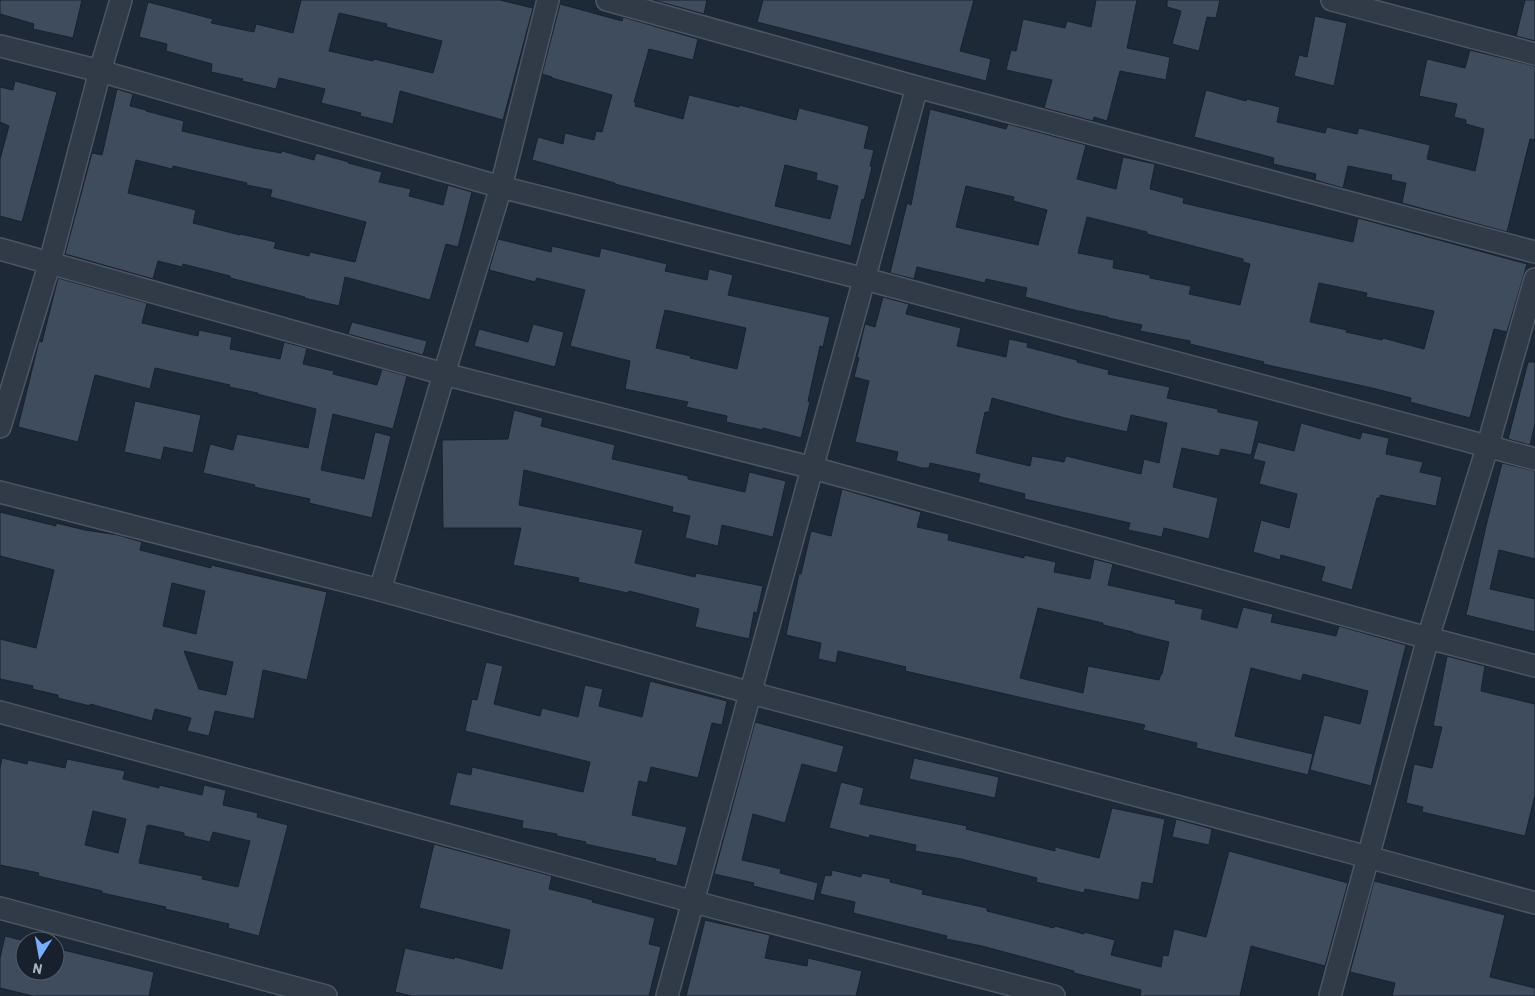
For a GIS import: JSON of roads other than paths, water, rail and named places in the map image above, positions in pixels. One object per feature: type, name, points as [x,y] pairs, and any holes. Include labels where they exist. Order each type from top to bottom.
[{"type":"street","points":[[0,427],[50,262],[121,0]]},
{"type":"street","points":[[380,590],[501,187],[548,0]]},
{"type":"street","points":[[607,0],[917,87],[1535,252]]},
{"type":"street","points":[[1332,0],[1535,54]]},
{"type":"street","points":[[0,46],[100,72],[501,187],[865,279],[1535,458]]},
{"type":"street","points":[[668,996],[917,87]]},
{"type":"street","points":[[0,249],[444,374],[813,468],[1535,666]]},
{"type":"street","points":[[1330,996],[1428,638],[1488,445],[1535,279]]},
{"type":"street","points":[[0,492],[380,590],[751,693],[1535,902]]},
{"type":"street","points":[[0,712],[694,902],[1054,996]]},
{"type":"street","points":[[0,908],[326,996]]}]
